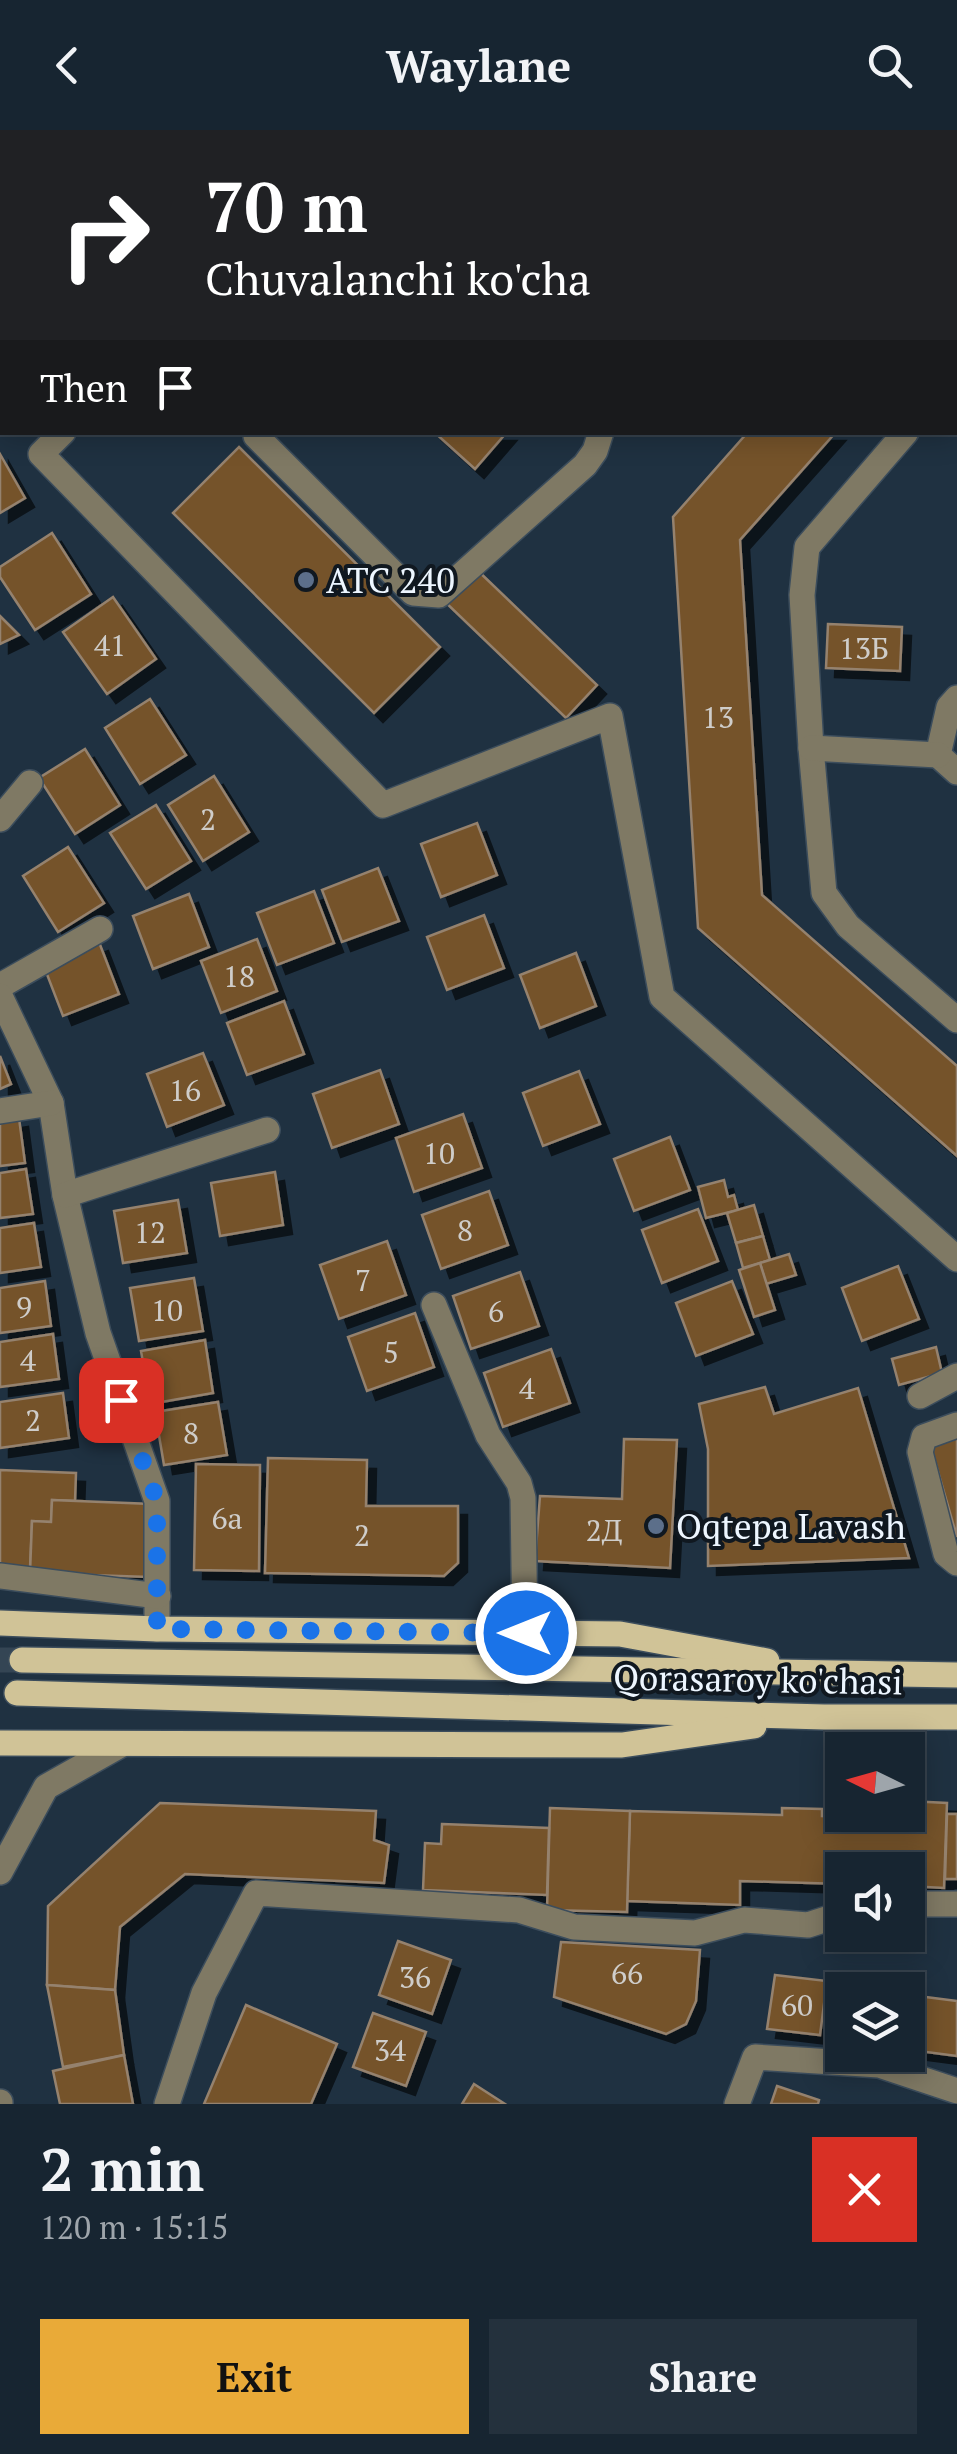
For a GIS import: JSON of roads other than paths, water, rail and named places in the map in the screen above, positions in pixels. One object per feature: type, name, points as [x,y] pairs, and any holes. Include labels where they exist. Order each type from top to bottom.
[{"type":"main road","points":[[0,1622],[157,1629],[620,1634],[835,1674]]},
{"type":"main road","name":"Qorasaroy ko'chasi","points":[[22,1660],[957,1675]]},
{"type":"main road","name":"Qorasaroy ko'chasi","points":[[17,1693],[824,1717],[957,1717]]},
{"type":"main road","points":[[0,1743],[622,1745],[824,1717]]},
{"type":"street","points":[[60,435],[41,454],[383,805],[610,716],[662,997],[957,1259]]},
{"type":"street","points":[[256,436],[413,593],[426,596],[439,594],[585,465],[595,451],[599,435]]},
{"type":"street","points":[[903,435],[807,548],[802,595],[824,893],[848,926],[957,1020]]},
{"type":"street","points":[[811,748],[947,764],[949,707],[957,698]]},
{"type":"street","points":[[0,819],[30,782]]},
{"type":"street","points":[[0,986],[100,929]]},
{"type":"street","points":[[0,996],[50,1104],[65,1195],[98,1333],[157,1501],[157,1629]]},
{"type":"street","points":[[0,1111],[50,1104]]},
{"type":"street","points":[[65,1195],[267,1130]]},
{"type":"street","points":[[434,1305],[488,1435],[519,1483],[524,1498],[526,1633]]},
{"type":"street","points":[[920,1396],[957,1376]]},
{"type":"street","points":[[957,1425],[924,1438],[920,1452],[946,1554],[957,1563]]},
{"type":"street","points":[[0,1576],[158,1596]]},
{"type":"street","points":[[0,1872],[46,1787],[122,1744]]},
{"type":"street","points":[[166,2104],[204,1993],[256,1893],[519,1910],[574,1927],[695,1933],[744,1920],[808,1925],[825,1920]]},
{"type":"street","points":[[925,1904],[957,1904]]},
{"type":"street","points":[[737,2104],[755,2058],[880,2065],[957,2091]]},
{"type":"tunnel","points":[[0,1660],[22,1660]]},
{"type":"place","name":"АТС 240","points":[[306,580]]},
{"type":"place","name":"Oqtepa Lavash","points":[[656,1526]]}]
